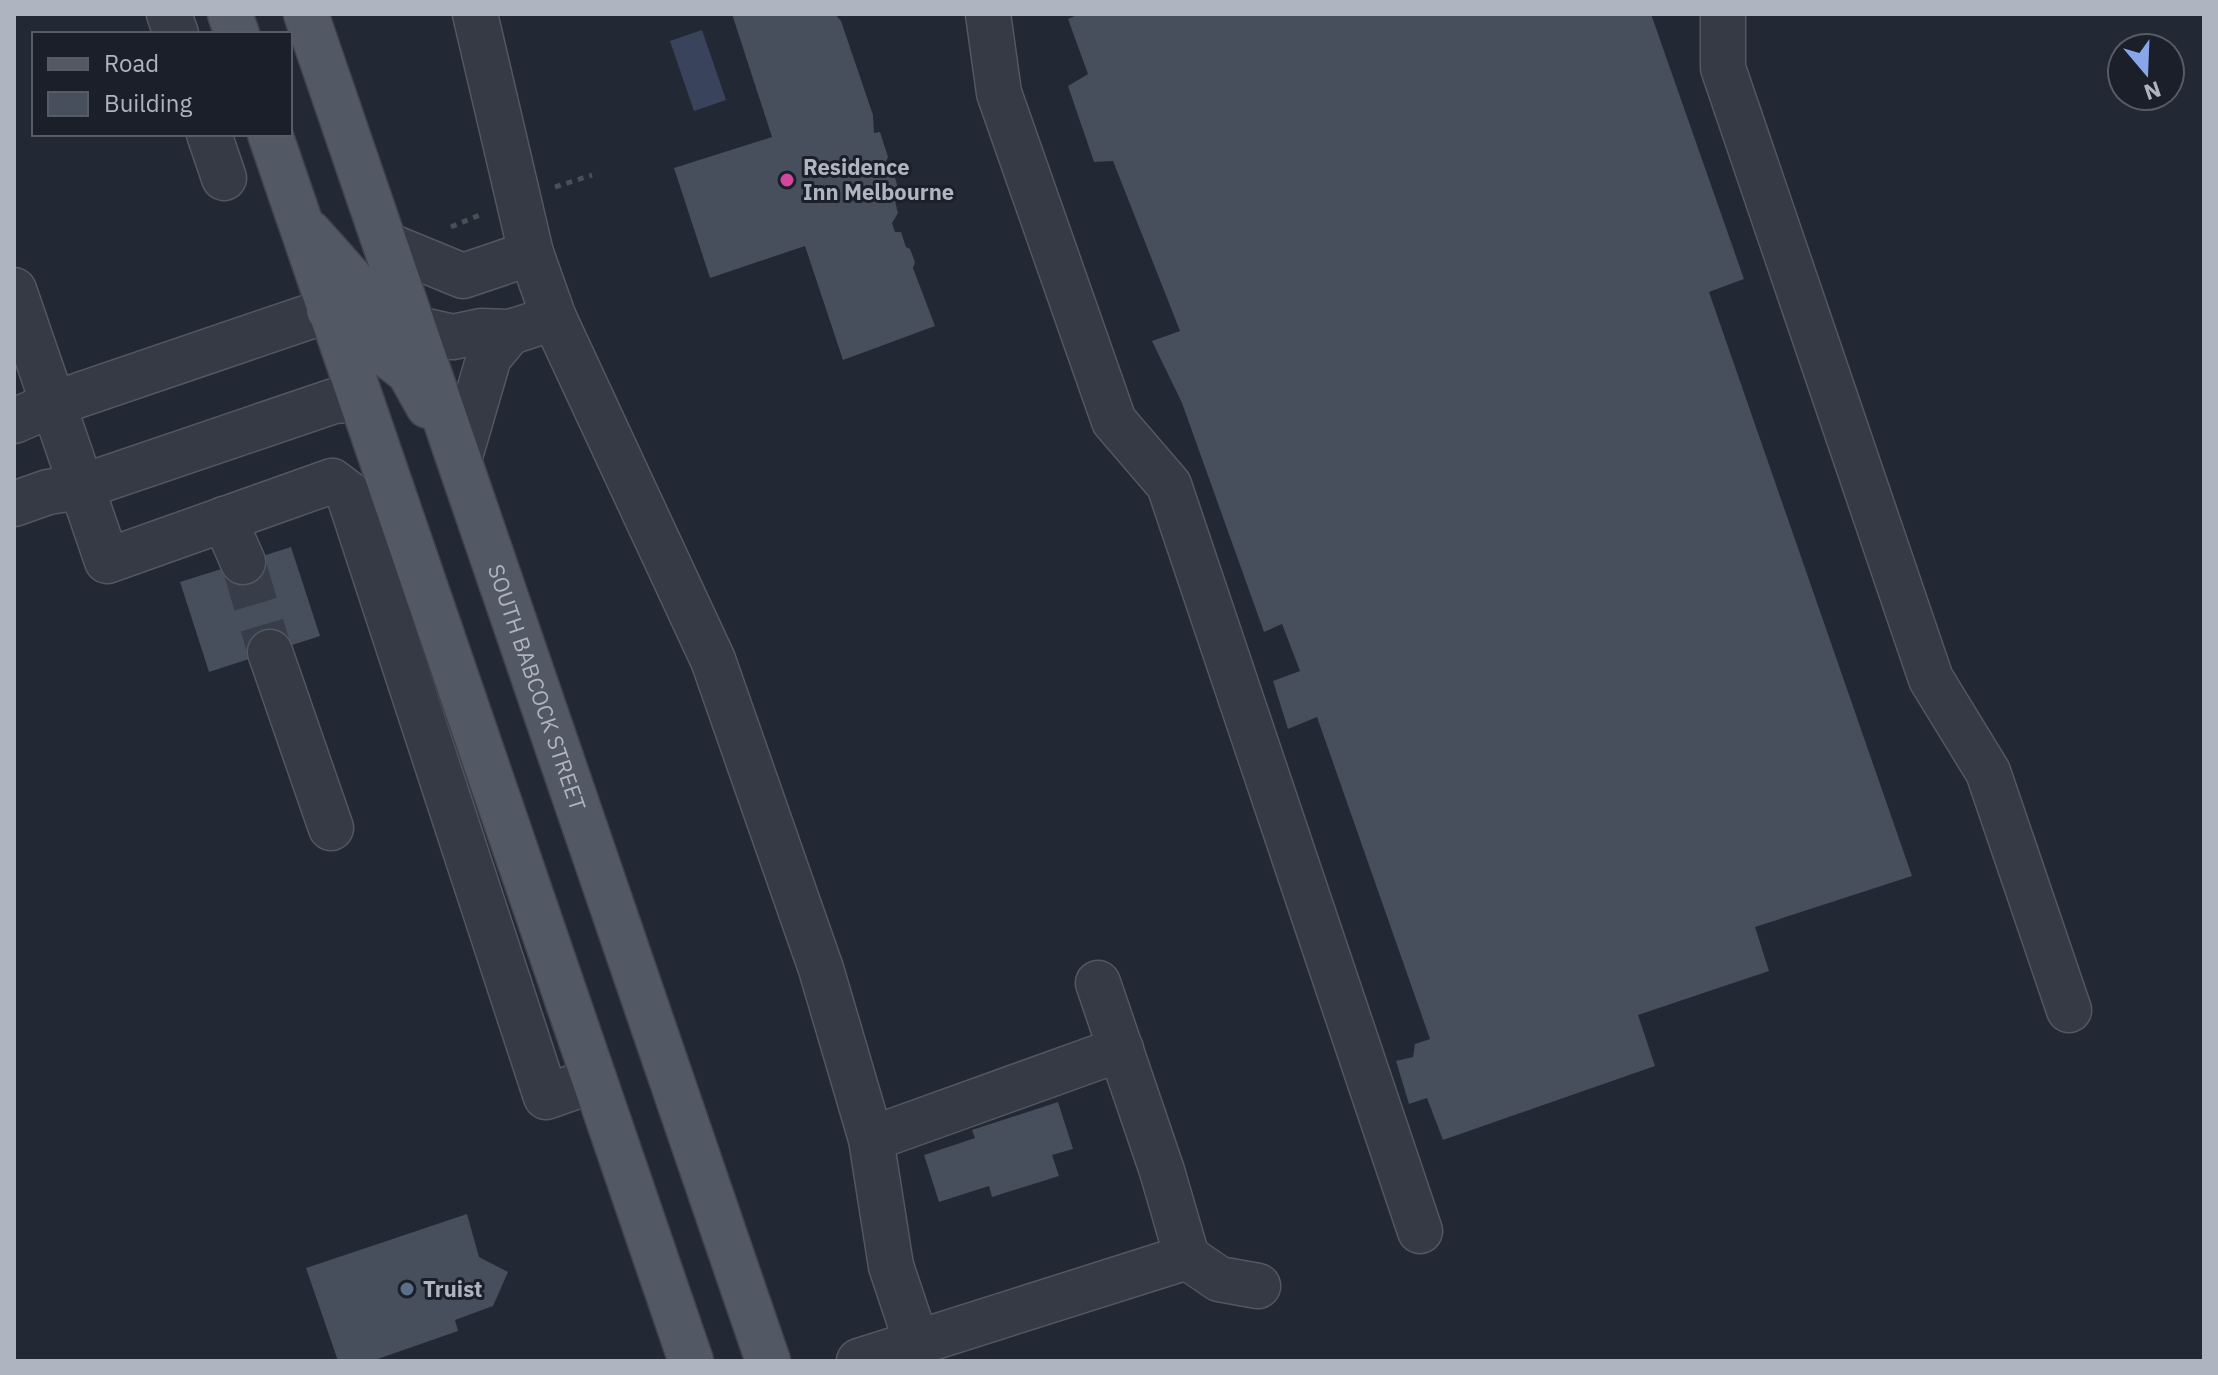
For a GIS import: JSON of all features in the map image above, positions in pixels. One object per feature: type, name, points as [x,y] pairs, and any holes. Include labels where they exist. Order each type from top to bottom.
[{"type":"main road","name":"SOUTH BABCOCK STREET","points":[[306,14],[768,1361]]},
{"type":"main road","points":[[271,136],[691,1361]]},
{"type":"main road","points":[[298,220],[373,304],[413,328]]},
{"type":"main road","points":[[329,310],[409,372],[459,460]]},
{"type":"lane","points":[[475,14],[531,253],[554,318],[713,660],[821,969],[871,1139],[891,1266],[916,1341]]},
{"type":"lane","points":[[988,14],[999,93],[1114,421],[1169,485],[1420,1231]]},
{"type":"lane","points":[[1723,14],[1723,68],[1931,679],[1988,772],[2069,1010]]},
{"type":"lane","points":[[210,136],[224,178]]},
{"type":"lane","points":[[385,244],[463,276],[531,253]]},
{"type":"lane","points":[[14,290],[107,561],[332,481],[348,493],[546,1097],[594,1080]]},
{"type":"lane","points":[[14,421],[53,404],[329,310]]},
{"type":"lane","points":[[413,328],[453,337],[481,331],[510,332],[554,318]]},
{"type":"lane","points":[[459,460],[489,357],[510,332]]},
{"type":"lane","points":[[14,504],[48,492],[81,487],[334,401],[360,399]]},
{"type":"lane","points":[[224,519],[243,562]]},
{"type":"lane","points":[[270,652],[331,828]]},
{"type":"lane","points":[[1098,983],[1162,1171],[1187,1257],[1219,1279],[1258,1286]]},
{"type":"lane","points":[[871,1139],[1121,1049]]},
{"type":"lane","points":[[859,1361],[1187,1257]]},
{"type":"water","points":[[702,30],[726,100],[694,111],[670,41]]},
{"type":"building","name":"Residence Inn Melbourne","points":[[732,14],[835,14],[841,21],[873,115],[874,133],[880,132],[888,157],[885,163],[892,168],[899,191],[895,201],[898,213],[892,223],[895,232],[901,232],[906,247],[910,249],[915,262],[913,268],[935,326],[843,360],[805,246],[710,278],[674,168],[772,137]]},
{"type":"building","points":[[1079,14],[1651,14],[1744,279],[1709,292],[1912,876],[1755,927],[1769,971],[1638,1015],[1655,1066],[1443,1140],[1427,1098],[1409,1104],[1396,1061],[1413,1057],[1415,1044],[1430,1039],[1317,717],[1288,729],[1273,681],[1300,671],[1282,624],[1264,632],[1182,403],[1152,341],[1180,331],[1113,161],[1094,162],[1068,86],[1088,74],[1068,19]]},
{"type":"building","points":[[291,547],[320,636],[209,672],[180,582]]},
{"type":"building","points":[[1058,1102],[1073,1149],[1052,1155],[1059,1176],[992,1197],[989,1186],[939,1202],[924,1155],[975,1138],[972,1130]]},
{"type":"building","name":"Truist","points":[[467,1214],[479,1257],[508,1272],[493,1306],[455,1320],[458,1331],[372,1361],[338,1361],[306,1268]]},
{"type":"tunnel","points":[[243,562],[270,652]]},
{"type":"place","name":"Residence Inn Melbourne","points":[[787,180]]},
{"type":"place","name":"Truist","points":[[407,1289]]}]
